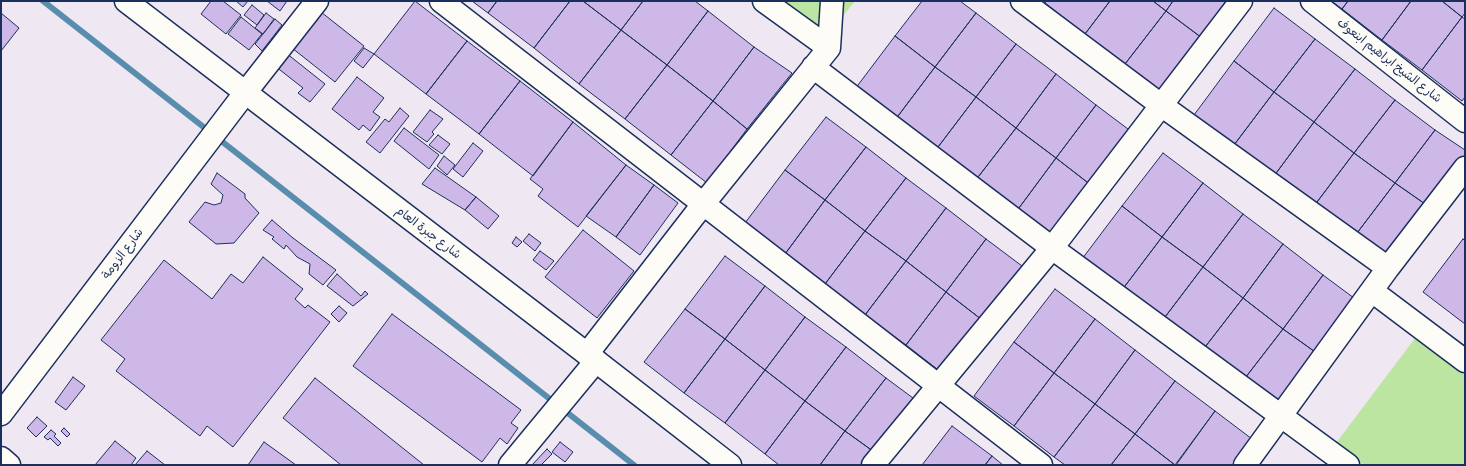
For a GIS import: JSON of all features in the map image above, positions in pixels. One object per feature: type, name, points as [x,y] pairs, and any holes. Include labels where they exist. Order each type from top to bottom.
[{"type":"street","name":"شارع جبرة العام","points":[[126,1],[730,465]]},
{"type":"street","name":"شارع الزومة","points":[[1,414],[244,93],[317,1]]},
{"type":"street","points":[[441,1],[1041,465]]},
{"type":"street","points":[[764,1],[829,48]]},
{"type":"street","points":[[510,465],[704,203],[829,48],[832,1]]},
{"type":"street","points":[[1022,1],[1161,105],[1388,268]]},
{"type":"street","points":[[873,465],[1052,248],[1241,1]]},
{"type":"street","name":"شارع الشيخ ابراهيم ابنعوف","points":[[1312,1],[1465,121]]},
{"type":"street","points":[[813,67],[1052,248],[1348,465]]},
{"type":"street","points":[[1244,465],[1388,268],[1465,168]]},
{"type":"street","points":[[1372,291],[1465,361]]},
{"type":"street","points":[[1,458],[9,465]]},
{"type":"green space","points":[[772,1],[855,1],[824,40]]},
{"type":"green space","points":[[1416,337],[1465,375],[1465,465],[1364,465],[1336,443]]},
{"type":"building","points":[[211,1],[223,1],[241,15],[226,34],[201,14]]},
{"type":"building","points":[[236,1],[248,1],[243,7]]},
{"type":"building","points":[[267,1],[287,1],[280,11]]},
{"type":"building","points":[[415,1],[467,41],[426,94],[374,54]]},
{"type":"building","points":[[472,1],[497,1],[488,13]]},
{"type":"building","points":[[497,1],[570,1],[534,48],[488,13]]},
{"type":"building","points":[[570,1],[583,1],[621,30],[579,84],[534,48]]},
{"type":"building","points":[[583,1],[643,1],[621,30]]},
{"type":"building","points":[[643,1],[695,1],[708,11],[667,65],[621,30]]},
{"type":"building","points":[[922,1],[960,1],[976,13],[935,67],[895,36]]},
{"type":"building","points":[[1046,1],[1110,1],[1085,34],[1045,3]]},
{"type":"building","points":[[1110,1],[1153,1],[1166,11],[1125,64],[1085,34]]},
{"type":"building","points":[[1153,1],[1173,1],[1166,11]]},
{"type":"building","points":[[1173,1],[1236,1],[1206,41],[1166,11]]},
{"type":"building","points":[[1331,1],[1348,1],[1342,9]]},
{"type":"building","points":[[1348,1],[1411,1],[1382,40],[1342,9]]},
{"type":"building","points":[[1411,1],[1442,1],[1462,17],[1422,70],[1382,40]]},
{"type":"building","points":[[1442,1],[1465,1],[1465,13],[1462,17]]},
{"type":"building","points":[[252,5],[264,15],[257,25],[244,15]]},
{"type":"building","points":[[1274,8],[1315,39],[1274,92],[1234,61]]},
{"type":"building","points":[[708,11],[754,47],[713,101],[667,65]]},
{"type":"building","points":[[1166,11],[1206,41],[1165,95],[1125,64]]},
{"type":"building","points":[[321,12],[364,46],[335,82],[292,48]]},
{"type":"building","points":[[1,13],[19,28],[1,51]]},
{"type":"building","points":[[266,13],[274,19],[263,34],[255,28]]},
{"type":"building","points":[[976,13],[1016,44],[976,97],[935,67]]},
{"type":"building","points":[[241,17],[262,34],[249,50],[228,34]]},
{"type":"building","points":[[1462,17],[1465,19],[1465,97],[1462,101],[1422,70]]},
{"type":"building","points":[[275,19],[282,25],[262,51],[255,44]]},
{"type":"building","points":[[621,30],[667,65],[625,119],[579,84]]},
{"type":"building","points":[[895,36],[935,67],[895,120],[855,89]]},
{"type":"building","points":[[1315,39],[1355,69],[1314,122],[1274,92]]},
{"type":"building","points":[[467,41],[520,81],[479,134],[426,94]]},
{"type":"building","points":[[1016,44],[1056,74],[1016,128],[976,97]]},
{"type":"building","points":[[754,47],[792,73],[747,129],[713,101]]},
{"type":"building","points":[[364,48],[374,54],[363,68],[354,61]]},
{"type":"building","points":[[286,53],[325,84],[310,102],[298,93],[303,88],[275,66]]},
{"type":"building","points":[[1234,61],[1274,92],[1234,145],[1194,115]]},
{"type":"building","points":[[667,65],[713,101],[671,155],[625,119]]},
{"type":"building","points":[[935,67],[976,97],[935,151],[895,120]]},
{"type":"building","points":[[1355,69],[1395,100],[1354,153],[1314,122]]},
{"type":"building","points":[[1056,74],[1096,105],[1056,158],[1016,128]]},
{"type":"building","points":[[357,77],[384,98],[373,112],[380,117],[370,131],[363,125],[359,130],[332,109]]},
{"type":"building","points":[[520,81],[573,122],[533,176],[479,134]]},
{"type":"building","points":[[1274,92],[1314,122],[1274,176],[1234,145]]},
{"type":"building","points":[[976,97],[1016,128],[975,181],[935,151]]},
{"type":"building","points":[[1395,100],[1435,130],[1395,183],[1354,153]]},
{"type":"building","points":[[713,101],[747,129],[707,183],[671,155]]},
{"type":"building","points":[[1096,105],[1136,135],[1096,189],[1056,158]]},
{"type":"building","points":[[400,108],[409,116],[380,153],[366,142],[385,119],[389,122]]},
{"type":"building","points":[[430,110],[443,119],[432,132],[434,134],[427,142],[413,132]]},
{"type":"building","points":[[826,117],[866,147],[825,200],[785,170]]},
{"type":"building","points":[[573,122],[626,165],[578,227],[538,196],[543,189],[530,179]]},
{"type":"building","points":[[1314,122],[1354,153],[1314,206],[1274,176]]},
{"type":"building","points":[[404,128],[439,155],[429,169],[394,141]]},
{"type":"building","points":[[1016,128],[1056,158],[1016,212],[975,181]]},
{"type":"building","points":[[1435,130],[1465,150],[1465,156],[1428,206],[1395,183]]},
{"type":"building","points":[[438,135],[450,144],[442,154],[429,145]]},
{"type":"building","points":[[473,143],[483,151],[463,177],[453,169]]},
{"type":"building","points":[[866,147],[906,178],[865,231],[825,200]]},
{"type":"building","points":[[1163,153],[1203,183],[1162,237],[1122,206]]},
{"type":"building","points":[[1354,153],[1395,183],[1354,237],[1314,206]]},
{"type":"building","points":[[444,156],[455,165],[447,175],[437,166]]},
{"type":"building","points":[[1056,158],[1096,189],[1056,242],[1016,212]]},
{"type":"building","points":[[626,165],[654,185],[616,237],[586,216]]},
{"type":"building","points":[[435,168],[476,197],[465,210],[422,184]]},
{"type":"building","points":[[785,170],[825,200],[785,254],[745,223]]},
{"type":"building","points":[[217,173],[245,194],[245,198],[259,213],[234,243],[216,244],[189,222],[205,202],[214,205],[221,203],[223,195],[211,184]]},
{"type":"building","points":[[906,178],[946,208],[906,261],[865,231]]},
{"type":"building","points":[[1203,183],[1243,214],[1203,267],[1162,237]]},
{"type":"building","points":[[1395,183],[1428,206],[1387,259],[1354,237]]},
{"type":"building","points":[[654,185],[678,203],[640,255],[616,237]]},
{"type":"building","points":[[476,197],[499,216],[488,229],[465,210]]},
{"type":"building","points":[[825,200],[865,231],[825,284],[785,254]]},
{"type":"building","points":[[1122,206],[1162,237],[1122,290],[1082,259]]},
{"type":"building","points":[[946,208],[986,239],[946,292],[906,261]]},
{"type":"building","points":[[1243,214],[1283,244],[1243,298],[1203,267]]},
{"type":"building","points":[[272,220],[293,238],[336,270],[323,285],[309,274],[310,264],[297,257],[286,245],[284,249],[272,239],[274,237],[263,230]]},
{"type":"building","points":[[583,230],[634,271],[597,318],[545,277]]},
{"type":"building","points":[[865,231],[906,261],[865,315],[825,284]]},
{"type":"building","points":[[529,234],[541,243],[535,251],[523,241]]},
{"type":"building","points":[[516,237],[522,242],[517,247],[512,243]]},
{"type":"building","points":[[1162,237],[1203,267],[1162,321],[1122,290]]},
{"type":"building","points":[[986,239],[1026,269],[986,323],[946,292]]},
{"type":"building","points":[[1463,239],[1465,241],[1465,324],[1423,292]]},
{"type":"building","points":[[1283,244],[1323,275],[1283,329],[1243,298]]},
{"type":"building","points":[[540,251],[554,261],[546,270],[533,260]]},
{"type":"building","points":[[725,256],[765,286],[725,339],[685,309]]},
{"type":"building","points":[[263,257],[303,289],[295,299],[305,308],[308,305],[330,322],[233,447],[207,426],[200,436],[116,371],[125,359],[101,340],[164,260],[212,299],[231,274],[243,283]]},
{"type":"building","points":[[906,261],[946,292],[906,345],[865,315]]},
{"type":"building","points":[[1203,267],[1243,298],[1202,351],[1162,321]]},
{"type":"building","points":[[337,274],[361,296],[365,291],[368,294],[353,306],[327,286]]},
{"type":"building","points":[[1323,275],[1358,301],[1318,354],[1283,329]]},
{"type":"building","points":[[765,286],[805,317],[765,370],[725,339]]},
{"type":"building","points":[[1055,289],[1095,319],[1054,373],[1014,342]]},
{"type":"building","points":[[946,292],[986,323],[946,376],[906,345]]},
{"type":"building","points":[[1243,298],[1283,329],[1242,382],[1202,351]]},
{"type":"building","points":[[339,306],[347,313],[339,322],[331,314]]},
{"type":"building","points":[[685,309],[725,339],[684,393],[644,362]]},
{"type":"building","points":[[392,314],[521,410],[511,423],[518,428],[507,444],[500,438],[482,462],[353,366]]},
{"type":"building","points":[[805,317],[846,347],[805,401],[765,370]]},
{"type":"building","points":[[1095,319],[1135,350],[1095,404],[1054,373]]},
{"type":"building","points":[[1283,329],[1318,354],[1278,408],[1242,382]]},
{"type":"building","points":[[725,339],[765,370],[725,423],[684,393]]},
{"type":"building","points":[[1014,342],[1054,373],[1014,426],[974,396]]},
{"type":"building","points":[[846,347],[886,378],[845,431],[805,401]]},
{"type":"building","points":[[1135,350],[1175,381],[1135,434],[1095,404]]},
{"type":"building","points":[[765,370],[805,401],[765,454],[725,423]]},
{"type":"building","points":[[1054,373],[1095,404],[1054,457],[1014,426]]},
{"type":"building","points":[[73,377],[85,386],[66,410],[55,402]]},
{"type":"building","points":[[315,378],[424,465],[341,465],[283,418]]},
{"type":"building","points":[[886,378],[917,401],[877,454],[845,431]]},
{"type":"building","points":[[1175,381],[1215,411],[1175,465],[1135,434]]},
{"type":"building","points":[[805,401],[845,431],[820,465],[779,465],[765,454]]},
{"type":"building","points":[[1095,404],[1135,434],[1111,465],[1065,465],[1054,457]]},
{"type":"building","points":[[1215,411],[1256,442],[1238,465],[1176,465]]},
{"type":"building","points":[[37,417],[47,426],[36,437],[27,428]]},
{"type":"building","points":[[952,426],[992,456],[985,465],[922,465]]},
{"type":"building","points":[[64,428],[70,434],[67,437],[61,431]]},
{"type":"building","points":[[51,430],[56,434],[54,436],[61,443],[58,446],[50,438],[48,440],[44,437]]},
{"type":"building","points":[[845,431],[877,454],[868,465],[820,465]]},
{"type":"building","points":[[1135,434],[1175,465],[1111,465]]},
{"type":"building","points":[[115,441],[136,458],[131,465],[95,465]]},
{"type":"building","points":[[264,442],[296,465],[248,465]]},
{"type":"building","points":[[560,442],[573,452],[565,462],[552,452]]},
{"type":"building","points":[[547,449],[552,454],[541,465],[532,465]]},
{"type":"building","points":[[147,451],[165,465],[135,465]]},
{"type":"building","points":[[992,456],[1003,465],[985,465]]},
{"type":"waterway","points":[[43,1],[634,465]]}]
